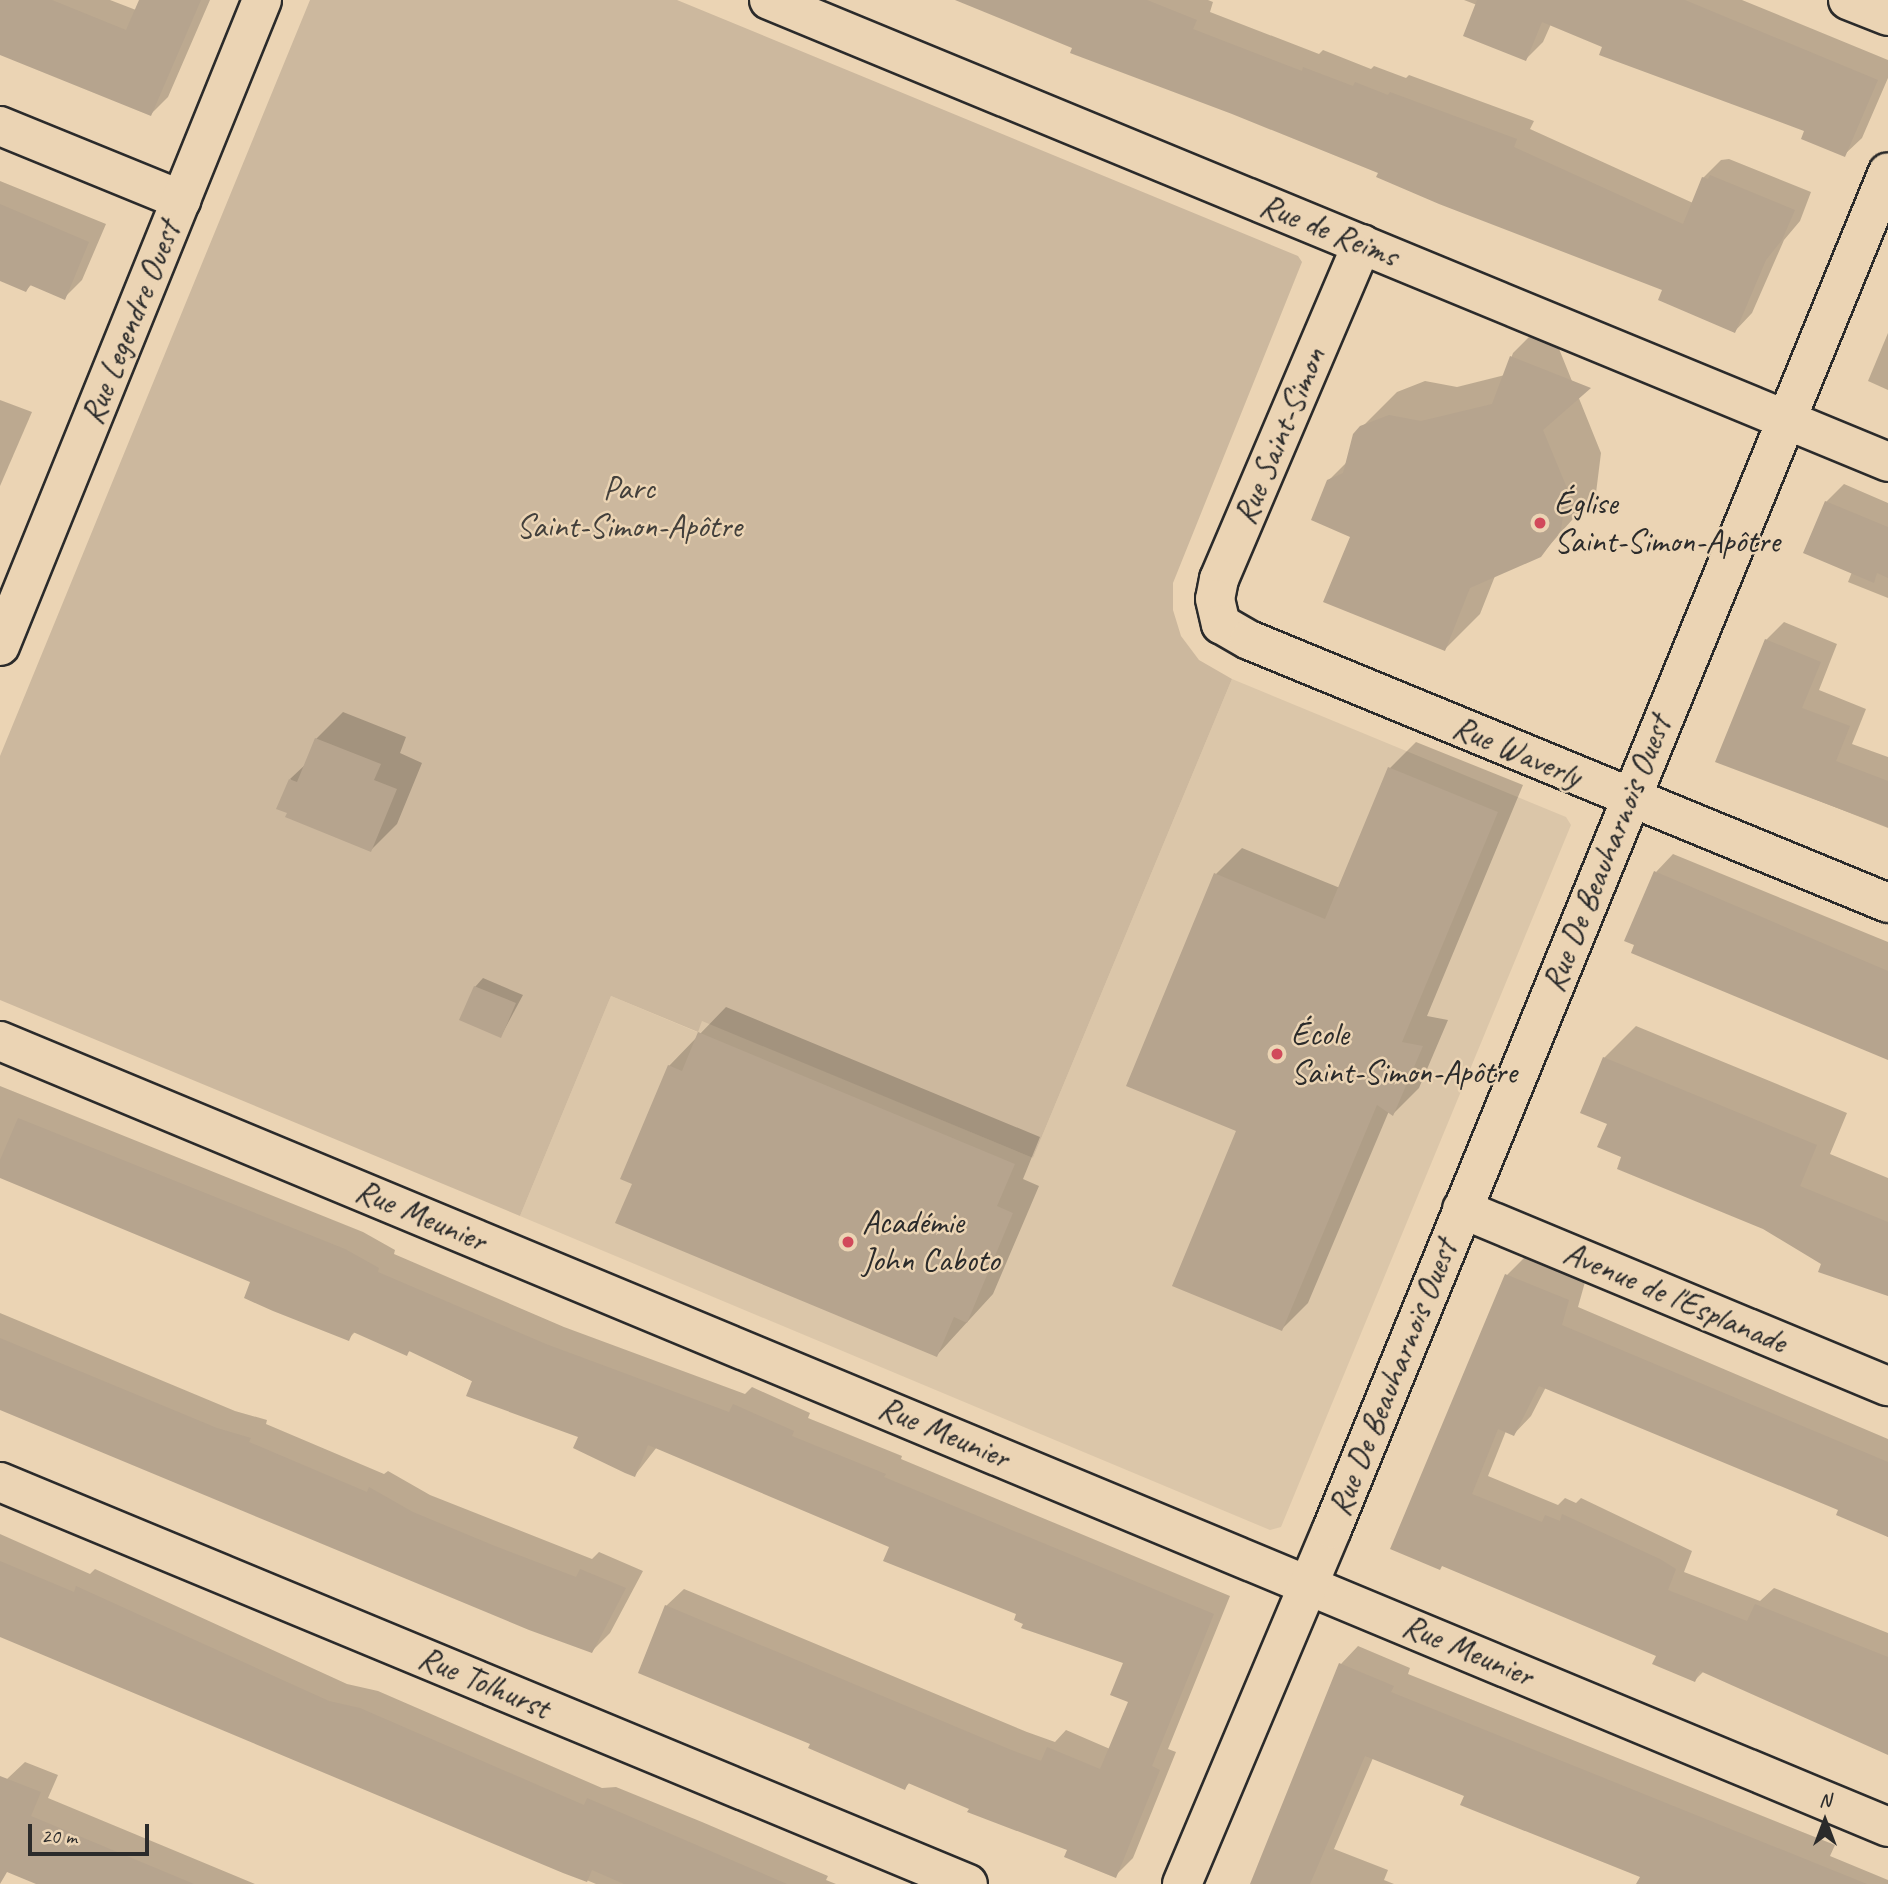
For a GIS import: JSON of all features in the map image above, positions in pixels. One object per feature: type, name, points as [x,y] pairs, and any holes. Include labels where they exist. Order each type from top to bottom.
[{"type":"street","name":"Rue Legendre Ouest","points":[[0,646],[9,598],[181,200],[262,0]]},
{"type":"street","name":"Rue de Reims","points":[[769,0],[1888,462]]},
{"type":"street","points":[[1848,0],[1888,16]]},
{"type":"street","points":[[0,126],[181,200]]},
{"type":"street","name":"Rue De Beauharnois Ouest","points":[[1182,1884],[1308,1585],[1888,172]]},
{"type":"street","name":"Rue Saint-Simon","points":[[1226,628],[1215,606],[1219,579],[1362,244]]},
{"type":"street","name":"Rue Waverly","points":[[1226,628],[1630,799],[1888,902]]},
{"type":"street","name":"Rue Meunier","points":[[0,1041],[1888,1827]]},
{"type":"street","name":"Avenue de l'Esplanade","points":[[1462,1209],[1888,1387]]},
{"type":"street","name":"Rue Tolhurst","points":[[0,1482],[968,1884]]},
{"type":"shaded area","points":[[1232,679],[1566,817],[1571,825],[1281,1527],[1270,1530],[520,1216],[611,996],[697,1032],[702,1020],[1033,1158]]},
{"type":"green space","name":"Parc Saint-Simon-Apôtre","points":[[310,0],[677,0],[1298,256],[1302,262],[1173,583],[1173,610],[1181,636],[1199,660],[1232,679],[1033,1158],[702,1021],[698,1032],[611,996],[520,1216],[0,1000],[0,756]]},
{"type":"building","points":[[0,0],[52,0],[126,30],[139,0],[201,0],[151,116],[0,55]]},
{"type":"building","points":[[955,0],[1147,0],[1197,20],[1193,29],[1302,71],[1303,67],[1353,86],[1355,82],[1388,95],[1390,92],[1517,139],[1514,147],[1683,224],[1702,177],[1708,179],[1710,175],[1795,210],[1782,240],[1766,260],[1735,333],[1658,300],[1662,290],[1439,204],[1376,177],[1378,173],[1232,114],[1070,53],[1072,48]]},
{"type":"building","points":[[1477,0],[1685,0],[1878,80],[1845,157],[1801,139],[1804,131],[1599,55],[1602,47],[1542,22],[1526,61],[1463,36]]},
{"type":"building","points":[[0,204],[89,242],[65,300],[30,285],[26,292],[0,281]]},
{"type":"building","points":[[1510,356],[1591,388],[1543,430],[1567,488],[1561,530],[1541,557],[1470,588],[1445,651],[1323,602],[1350,537],[1311,520],[1327,480],[1343,473],[1353,434],[1360,426],[1389,415],[1421,421],[1492,404]]},
{"type":"building","points":[[1825,501],[1888,527],[1888,578],[1877,573],[1874,583],[1803,553]]},
{"type":"building","points":[[1765,639],[1821,662],[1802,708],[1850,726],[1836,761],[1888,781],[1888,827],[1715,762]]},
{"type":"building","points":[[315,738],[381,764],[374,780],[397,789],[371,852],[285,817],[287,813],[276,809],[289,779],[297,782]]},
{"type":"building","points":[[1388,767],[1498,812],[1402,1042],[1423,1046],[1393,1116],[1377,1105],[1282,1331],[1172,1286],[1236,1131],[1126,1086],[1214,873],[1325,919]]},
{"type":"building","points":[[1654,871],[1888,971],[1888,1060],[1631,953],[1634,945],[1624,941]]},
{"type":"building","points":[[474,986],[516,1003],[501,1038],[459,1020]]},
{"type":"building","points":[[698,1032],[1015,1164],[997,1206],[1013,1213],[967,1323],[954,1317],[937,1357],[615,1223],[632,1184],[620,1179],[668,1065],[682,1071]]},
{"type":"building","points":[[1603,1057],[1817,1145],[1800,1186],[1888,1222],[1888,1296],[1818,1272],[1821,1264],[1763,1229],[1617,1169],[1621,1157],[1597,1147],[1607,1124],[1580,1113]]},
{"type":"building","points":[[18,1118],[345,1249],[379,1268],[378,1272],[546,1344],[729,1412],[733,1404],[794,1431],[792,1436],[886,1474],[884,1477],[1214,1614],[1152,1766],[1160,1770],[1116,1878],[1064,1857],[1067,1850],[967,1812],[969,1809],[908,1783],[905,1790],[808,1748],[810,1744],[638,1673],[665,1605],[1009,1749],[1041,1761],[1047,1747],[1100,1769],[1128,1702],[1110,1695],[1123,1663],[1021,1628],[1023,1624],[1014,1620],[1016,1614],[883,1561],[889,1547],[648,1445],[635,1477],[625,1473],[573,1448],[578,1437],[466,1396],[472,1381],[409,1351],[407,1356],[353,1332],[349,1341],[273,1311],[244,1298],[250,1282],[0,1178],[0,1160]]},
{"type":"building","points":[[1505,1274],[1569,1300],[1562,1325],[1888,1462],[1888,1537],[1836,1515],[1838,1510],[1539,1386],[1514,1436],[1498,1429],[1472,1494],[1542,1522],[1545,1515],[1560,1521],[1562,1514],[1660,1559],[1676,1569],[1668,1590],[1747,1621],[1755,1604],[1888,1657],[1888,1755],[1700,1671],[1695,1682],[1652,1664],[1656,1656],[1442,1566],[1440,1570],[1390,1549]]},
{"type":"building","points":[[0,1338],[217,1428],[251,1438],[249,1442],[367,1492],[369,1487],[413,1512],[495,1546],[576,1577],[580,1569],[626,1588],[592,1653],[529,1630],[0,1410]]},
{"type":"building","points":[[0,1561],[74,1592],[76,1586],[329,1701],[360,1708],[584,1805],[587,1798],[787,1884],[624,1884],[592,1870],[587,1882],[563,1873],[0,1637]]},
{"type":"building","points":[[1339,1663],[1394,1686],[1391,1692],[1867,1884],[1636,1884],[1640,1877],[1460,1805],[1464,1796],[1365,1756],[1310,1884],[1250,1884]]},
{"type":"building","points":[[0,1776],[41,1792],[31,1816],[194,1884],[36,1884],[7,1872],[0,1884]]},
{"type":"place","name":"Église Saint-Simon-Apôtre","points":[[1540,523]]},
{"type":"place","name":"École Saint-Simon-Apôtre","points":[[1277,1054]]},
{"type":"place","name":"Académie John Caboto","points":[[848,1242]]}]
